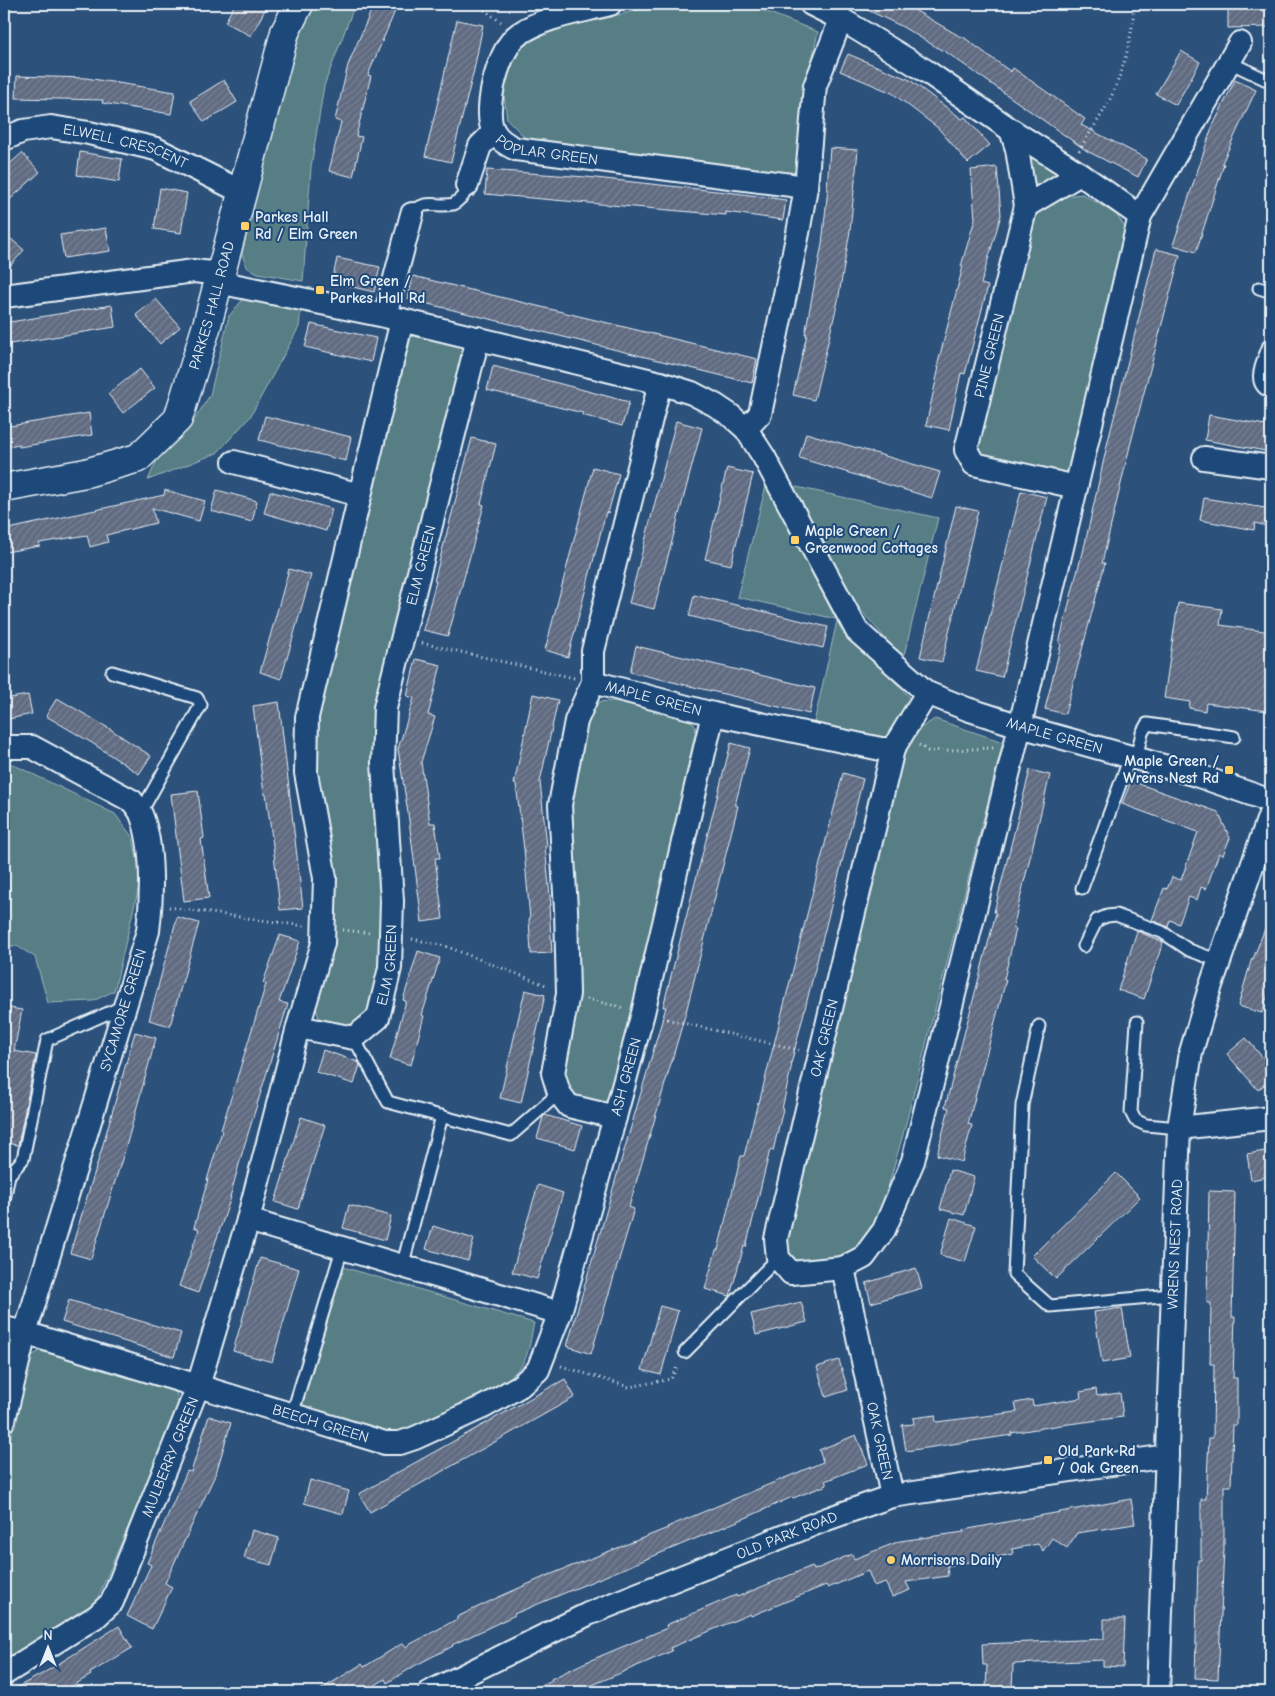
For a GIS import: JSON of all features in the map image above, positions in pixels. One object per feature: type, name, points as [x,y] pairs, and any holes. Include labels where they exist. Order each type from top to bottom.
[{"type":"street","name":"PARKES HALL ROAD","points":[[4,488],[86,473],[138,458],[178,419],[219,278],[285,32],[299,4]]},
{"type":"street","name":"POPLAR GREEN","points":[[610,4],[534,25],[517,35],[508,45],[495,74],[490,116],[494,132],[507,145],[516,149],[806,187]]},
{"type":"street","points":[[811,4],[841,19],[926,71],[1140,216]]},
{"type":"street","points":[[746,429],[760,414],[806,187],[815,86],[841,19]]},
{"type":"street","points":[[778,1258],[791,1273],[843,1268],[864,1257],[884,1230],[913,1161],[1020,726],[1140,216],[1235,52]]},
{"type":"street","name":"ELWELL CRESCENT","points":[[4,139],[24,131],[51,127],[89,133],[156,149],[242,192]]},
{"type":"street","points":[[1011,130],[1017,149],[1026,206],[1075,171]]},
{"type":"street","points":[[467,185],[480,146],[494,132]]},
{"type":"street","name":"PINE GREEN","points":[[1026,206],[966,450],[974,464],[1076,487]]},
{"type":"street","points":[[198,1386],[248,1220],[298,1027],[323,943],[325,878],[306,773],[307,718],[360,495],[412,214]]},
{"type":"street","points":[[4,296],[194,271],[478,338]]},
{"type":"street","name":"MAPLE GREEN","points":[[478,338],[660,383],[692,393],[730,415],[746,429],[764,457],[857,631],[927,693],[967,709],[1020,726],[1196,775],[1271,801]]},
{"type":"street","name":"ELM GREEN","points":[[354,1038],[378,1018],[390,968],[392,901],[383,762],[384,708],[478,338]]},
{"type":"street","name":"MAPLE GREEN","points":[[660,383],[593,651],[594,682],[714,714],[881,749],[898,742]]},
{"type":"street","points":[[1204,458],[1271,467]]},
{"type":"street","points":[[234,462],[360,495]]},
{"type":"street","points":[[559,1093],[553,1073],[568,994],[566,910],[560,805],[576,722],[594,682]]},
{"type":"street","points":[[898,742],[927,693]]},
{"type":"street","name":"ASH GREEN","points":[[559,1093],[569,1106],[615,1117],[643,1013],[714,714]]},
{"type":"street","name":"OAK GREEN","points":[[778,1258],[776,1239],[898,742]]},
{"type":"street","points":[[4,746],[32,747],[132,801],[141,812]]},
{"type":"street","name":"WRENS NEST ROAD","points":[[1158,1692],[1179,1128],[1191,1052],[1219,961],[1271,811]]},
{"type":"street","name":"SYCAMORE GREEN","points":[[14,1330],[125,1006],[148,931],[151,905],[150,856],[141,812]]},
{"type":"street","points":[[298,1027],[354,1038]]},
{"type":"street","name":"BEECH GREEN","points":[[198,1386],[385,1443],[400,1443],[416,1438],[485,1406],[520,1386],[538,1370],[560,1313],[615,1117]]},
{"type":"street","points":[[1179,1128],[1271,1118]]},
{"type":"street","points":[[248,1220],[560,1313]]},
{"type":"street","name":"OAK GREEN","points":[[843,1268],[892,1496]]},
{"type":"street","points":[[4,1420],[14,1330]]},
{"type":"street","name":"MULBERRY GREEN","points":[[4,1674],[97,1616],[112,1602],[198,1386],[14,1330]]},
{"type":"street","name":"OLD PARK ROAD","points":[[430,1692],[588,1614],[827,1519],[892,1496],[1167,1456]]},
{"type":"lane","points":[[1235,52],[1271,82]]},
{"type":"lane","points":[[412,214],[419,206],[454,204],[463,196],[467,185]]},
{"type":"lane","points":[[1259,288],[1271,292]]},
{"type":"lane","points":[[1268,346],[1259,376],[1259,383],[1264,390],[1271,392]]},
{"type":"lane","points":[[112,672],[197,698],[202,705],[141,812]]},
{"type":"lane","points":[[1082,888],[1147,724],[1234,737]]},
{"type":"lane","points":[[1084,946],[1097,920],[1116,915],[1162,932],[1189,950],[1219,961]]},
{"type":"lane","points":[[4,1200],[9,1175],[23,1159],[46,1040],[125,1006]]},
{"type":"lane","points":[[1137,1022],[1131,1112],[1134,1120],[1146,1125],[1179,1128]]},
{"type":"lane","points":[[1039,1026],[1022,1105],[1014,1274],[1050,1306],[1172,1295]]},
{"type":"lane","points":[[354,1038],[388,1102],[511,1135],[559,1093]]},
{"type":"lane","points":[[402,1267],[442,1116]]},
{"type":"lane","points":[[292,1414],[342,1248]]},
{"type":"lane","points":[[685,1352],[778,1258]]},
{"type":"path","points":[[476,4],[517,35]]},
{"type":"path","points":[[1075,171],[1110,98],[1122,66],[1133,24],[1134,4]]},
{"type":"path","points":[[402,639],[594,682]]},
{"type":"path","points":[[898,742],[928,751],[1006,748],[1014,750]]},
{"type":"path","points":[[151,905],[391,935],[445,946],[568,994],[820,1055]]},
{"type":"path","points":[[542,1360],[629,1387],[671,1379],[685,1352]]},
{"type":"green space","points":[[313,4],[355,4],[324,86],[311,167],[303,281],[258,273],[246,267],[242,253],[271,131],[299,31]]},
{"type":"green space","points":[[664,4],[747,4],[818,32],[808,79],[799,172],[777,173],[533,146],[507,119],[502,80],[512,55],[541,33]]},
{"type":"green space","points":[[1025,143],[1067,176],[1033,192]]},
{"type":"green space","points":[[1082,194],[1116,214],[1129,233],[1068,476],[1055,477],[974,452],[1030,219],[1057,197]]},
{"type":"green space","points":[[245,297],[301,307],[299,327],[250,417],[217,453],[148,480],[157,460],[188,430],[210,395],[229,316]]},
{"type":"green space","points":[[412,333],[465,347],[389,648],[373,725],[372,796],[382,856],[387,933],[371,1015],[357,1024],[340,1026],[319,1018],[315,1005],[315,721]]},
{"type":"green space","points":[[766,486],[836,619],[737,597]]},
{"type":"green space","points":[[792,486],[938,518],[903,659],[848,595]]},
{"type":"green space","points":[[837,621],[910,698],[904,721],[885,745],[813,727]]},
{"type":"green space","points":[[614,701],[692,720],[696,729],[657,908],[606,1109],[576,1102],[562,1076],[570,806],[580,731],[595,702]]},
{"type":"green space","points":[[935,719],[1003,742],[904,1131],[877,1226],[847,1259],[805,1266],[789,1259],[783,1244],[896,765],[917,730]]},
{"type":"green space","points":[[10,763],[115,814],[133,838],[141,878],[114,991],[93,1001],[48,1003],[35,957],[17,946],[4,946],[4,764]]},
{"type":"green space","points":[[343,1267],[534,1323],[524,1361],[515,1372],[486,1394],[449,1415],[400,1438],[298,1407]]},
{"type":"green space","points":[[43,1349],[176,1390],[179,1409],[95,1604],[4,1661],[4,1465],[30,1357]]},
{"type":"building","points":[[235,4],[268,4],[251,36],[225,22]]},
{"type":"building","points":[[374,4],[398,4],[368,75],[371,76],[356,136],[362,137],[353,177],[329,171],[341,122],[335,120],[348,65]]},
{"type":"building","points":[[855,4],[904,4],[962,36],[1011,72],[1013,68],[1085,119],[1081,125],[1147,159],[1138,177],[1087,151],[943,50],[901,26]]},
{"type":"building","points":[[1228,4],[1271,4],[1271,27],[1228,28]]},
{"type":"building","points":[[457,20],[483,25],[451,162],[425,156]]},
{"type":"building","points":[[1181,51],[1200,62],[1176,105],[1156,94]]},
{"type":"building","points":[[848,54],[910,80],[962,119],[965,117],[990,145],[968,163],[938,128],[892,93],[840,71]]},
{"type":"building","points":[[17,76],[86,78],[175,92],[171,114],[102,103],[103,100],[16,98]]},
{"type":"building","points":[[224,80],[237,102],[204,122],[190,101]]},
{"type":"building","points":[[1235,80],[1256,90],[1222,163],[1224,164],[1196,252],[1173,245],[1211,130]]},
{"type":"building","points":[[830,148],[858,150],[850,231],[838,301],[814,400],[793,395],[807,334],[805,334],[822,244]]},
{"type":"building","points":[[80,152],[122,159],[119,182],[77,175]]},
{"type":"building","points":[[22,153],[40,172],[4,205],[4,169]]},
{"type":"building","points":[[997,167],[1001,215],[981,284],[988,286],[965,374],[961,373],[949,430],[926,425],[939,367],[937,367],[963,266],[961,266],[975,219],[971,170]]},
{"type":"building","points":[[487,170],[586,177],[786,200],[783,220],[726,212],[726,215],[485,194]]},
{"type":"building","points":[[160,188],[187,193],[181,233],[154,229]]},
{"type":"building","points":[[106,228],[110,251],[64,258],[60,235]]},
{"type":"building","points":[[4,233],[24,250],[4,273]]},
{"type":"building","points":[[1156,249],[1180,255],[1130,446],[1102,563],[1105,563],[1065,714],[1045,709],[1061,644],[1059,643],[1082,557],[1108,441]]},
{"type":"building","points":[[337,258],[380,267],[374,292],[332,282]]},
{"type":"building","points":[[413,276],[757,359],[752,383],[408,299]]},
{"type":"building","points":[[156,299],[180,327],[160,344],[136,315]]},
{"type":"building","points":[[112,305],[115,327],[4,345],[4,323]]},
{"type":"building","points":[[311,324],[376,338],[371,362],[305,347]]},
{"type":"building","points":[[493,366],[629,402],[622,426],[582,415],[583,413],[487,390]]},
{"type":"building","points":[[140,369],[155,388],[123,413],[108,394]]},
{"type":"building","points":[[89,413],[92,435],[19,447],[19,444],[4,447],[4,427]]},
{"type":"building","points":[[1209,415],[1271,426],[1271,452],[1205,440]]},
{"type":"building","points":[[265,416],[351,437],[346,461],[259,440]]},
{"type":"building","points":[[676,421],[702,428],[654,609],[629,603]]},
{"type":"building","points":[[806,433],[940,472],[932,498],[799,458]]},
{"type":"building","points":[[472,438],[496,444],[481,504],[484,505],[448,636],[423,630]]},
{"type":"building","points":[[593,467],[619,474],[608,513],[606,512],[568,657],[545,650]]},
{"type":"building","points":[[727,468],[753,474],[731,565],[705,559]]},
{"type":"building","points":[[165,490],[205,501],[199,521],[152,508],[156,523],[106,535],[108,542],[90,547],[87,535],[39,543],[40,546],[6,552],[4,530],[164,495]]},
{"type":"building","points":[[217,490],[257,501],[252,522],[211,511]]},
{"type":"building","points":[[270,491],[332,509],[326,531],[264,513]]},
{"type":"building","points":[[1021,491],[1047,497],[1002,677],[976,671]]},
{"type":"building","points":[[1204,498],[1271,509],[1271,527],[1255,523],[1254,530],[1200,520]]},
{"type":"building","points":[[956,506],[978,511],[942,662],[920,657]]},
{"type":"building","points":[[289,569],[311,575],[281,679],[260,672]]},
{"type":"building","points":[[694,595],[828,627],[823,648],[689,616]]},
{"type":"building","points":[[1178,603],[1222,609],[1220,625],[1271,632],[1271,684],[1268,711],[1206,703],[1205,711],[1189,708],[1190,702],[1164,698]]},
{"type":"building","points":[[636,646],[815,688],[809,714],[630,672]]},
{"type":"building","points":[[416,659],[441,665],[428,715],[435,717],[421,762],[430,823],[435,823],[440,858],[435,858],[443,919],[422,922],[398,749],[414,698],[407,696]]},
{"type":"building","points":[[533,694],[558,700],[540,782],[547,846],[545,846],[551,906],[549,906],[552,953],[531,954],[524,849],[516,784],[514,784]]},
{"type":"building","points":[[28,695],[32,714],[4,720],[4,699]]},
{"type":"building","points":[[57,698],[151,756],[139,774],[46,716]]},
{"type":"building","points":[[279,702],[303,908],[280,910],[274,853],[266,794],[264,794],[253,706]]},
{"type":"building","points":[[731,743],[750,748],[735,805],[738,806],[686,1012],[629,1207],[634,1209],[591,1354],[567,1346],[666,1007],[663,1007]]},
{"type":"building","points":[[1030,770],[1050,775],[1013,928],[1016,929],[1004,979],[1006,980],[968,1124],[972,1125],[962,1162],[937,1155],[949,1108],[945,1107],[996,913],[994,912]]},
{"type":"building","points":[[843,773],[863,779],[791,1064],[773,1151],[770,1150],[746,1247],[744,1246],[730,1296],[705,1289],[716,1250],[718,1250],[741,1156],[744,1156],[759,1103]]},
{"type":"building","points":[[1131,781],[1218,812],[1230,838],[1223,855],[1219,853],[1206,889],[1201,887],[1197,900],[1189,897],[1179,924],[1170,920],[1168,927],[1152,920],[1164,888],[1167,889],[1172,877],[1181,880],[1198,832],[1122,804]]},
{"type":"building","points":[[198,791],[204,838],[201,839],[209,898],[184,901],[171,794]]},
{"type":"building","points":[[1270,916],[1271,984],[1262,1013],[1238,1006],[1252,958]]},
{"type":"building","points":[[177,917],[199,923],[170,1026],[149,1020]]},
{"type":"building","points":[[1137,931],[1163,942],[1144,999],[1118,990]]},
{"type":"building","points":[[280,935],[300,941],[279,1002],[288,1004],[243,1150],[231,1197],[198,1293],[179,1286],[199,1229],[194,1227],[221,1130],[266,984],[263,983]]},
{"type":"building","points":[[418,951],[440,958],[422,1015],[424,1016],[411,1065],[390,1059],[406,1001],[403,1000]]},
{"type":"building","points":[[525,990],[545,995],[521,1103],[500,1098]]},
{"type":"building","points":[[4,1007],[22,1010],[14,1051],[36,1055],[18,1145],[4,1143]]},
{"type":"building","points":[[135,1032],[156,1038],[127,1143],[91,1259],[70,1253]]},
{"type":"building","points":[[1246,1038],[1271,1067],[1271,1079],[1258,1090],[1227,1054]]},
{"type":"building","points":[[323,1050],[358,1062],[360,1065],[354,1084],[316,1072]]},
{"type":"building","points":[[545,1115],[582,1126],[575,1149],[537,1138]]},
{"type":"building","points":[[301,1117],[325,1125],[298,1209],[275,1202]]},
{"type":"building","points":[[1271,1150],[1271,1176],[1251,1180],[1247,1154]]},
{"type":"building","points":[[950,1170],[974,1177],[964,1215],[940,1209]]},
{"type":"building","points":[[1116,1173],[1140,1197],[1056,1279],[1032,1256]]},
{"type":"building","points":[[538,1185],[563,1193],[537,1279],[512,1272]]},
{"type":"building","points":[[1209,1191],[1235,1192],[1232,1317],[1235,1317],[1233,1378],[1237,1378],[1237,1425],[1233,1425],[1231,1486],[1224,1486],[1224,1549],[1218,1679],[1195,1678],[1198,1560],[1201,1560],[1201,1499],[1206,1499],[1209,1438],[1213,1438],[1214,1364],[1210,1364],[1211,1303],[1207,1303]]},
{"type":"building","points":[[349,1205],[391,1216],[385,1240],[343,1228]]},
{"type":"building","points":[[951,1218],[976,1226],[965,1262],[940,1255]]},
{"type":"building","points":[[433,1226],[474,1239],[468,1261],[426,1249]]},
{"type":"building","points":[[260,1258],[299,1269],[272,1362],[233,1351]]},
{"type":"building","points":[[916,1268],[922,1288],[871,1303],[866,1283]]},
{"type":"building","points":[[69,1300],[181,1333],[174,1357],[62,1322]]},
{"type":"building","points":[[801,1302],[807,1322],[756,1335],[751,1314]]},
{"type":"building","points":[[660,1306],[678,1311],[661,1375],[642,1370]]},
{"type":"building","points":[[1122,1308],[1130,1358],[1102,1363],[1094,1312]]},
{"type":"building","points":[[839,1360],[848,1390],[826,1397],[817,1367]]},
{"type":"building","points":[[565,1379],[575,1397],[370,1512],[359,1494]]},
{"type":"building","points":[[1096,1389],[1097,1396],[1120,1393],[1123,1417],[1061,1425],[1011,1433],[1012,1435],[906,1451],[902,1425],[914,1424],[913,1418],[935,1415],[936,1422],[1017,1412],[1015,1403],[1032,1400],[1033,1406],[1064,1401],[1081,1398],[1080,1392]]},
{"type":"building","points":[[209,1416],[231,1423],[216,1473],[165,1583],[172,1587],[152,1629],[127,1616],[151,1565],[147,1563],[187,1471],[191,1472]]},
{"type":"building","points":[[856,1435],[868,1464],[825,1481],[827,1485],[792,1497],[514,1614],[452,1645],[387,1683],[385,1679],[364,1692],[317,1692],[362,1664],[364,1667],[403,1643],[405,1647],[457,1619],[457,1617],[499,1597],[823,1462],[819,1450]]},
{"type":"building","points":[[310,1480],[349,1491],[343,1514],[304,1503]]},
{"type":"building","points":[[1131,1499],[1135,1524],[1077,1533],[1067,1548],[1052,1538],[1043,1551],[1038,1544],[1012,1549],[1013,1554],[947,1566],[948,1576],[906,1582],[910,1590],[892,1597],[885,1582],[874,1586],[868,1571],[828,1588],[826,1585],[751,1616],[750,1614],[670,1648],[672,1651],[576,1692],[528,1692],[584,1663],[667,1628],[666,1625],[736,1595],[737,1597],[812,1566],[814,1570],[852,1554],[854,1559],[900,1541],[964,1532],[963,1530]]},
{"type":"building","points":[[252,1530],[279,1538],[271,1565],[244,1558]]},
{"type":"building","points":[[1104,1619],[1125,1619],[1123,1667],[1103,1666],[1103,1660],[1013,1664],[1012,1692],[986,1692],[987,1665],[983,1665],[982,1644],[1104,1639]]},
{"type":"building","points":[[119,1626],[132,1648],[90,1673],[91,1675],[62,1692],[8,1692],[42,1674]]},
{"type":"place","name":"Parkes Hall Rd / Elm Green","points":[[245,226]]},
{"type":"place","name":"Elm Green / Parkes Hall Rd","points":[[320,290]]},
{"type":"place","name":"Maple Green / Greenwood Cottages","points":[[795,540]]},
{"type":"place","name":"Maple Green / Wrens Nest Rd","points":[[1229,770]]},
{"type":"place","name":"Old Park Rd / Oak Green","points":[[1048,1460]]},
{"type":"place","name":"Morrisons Daily","points":[[891,1560]]}]
